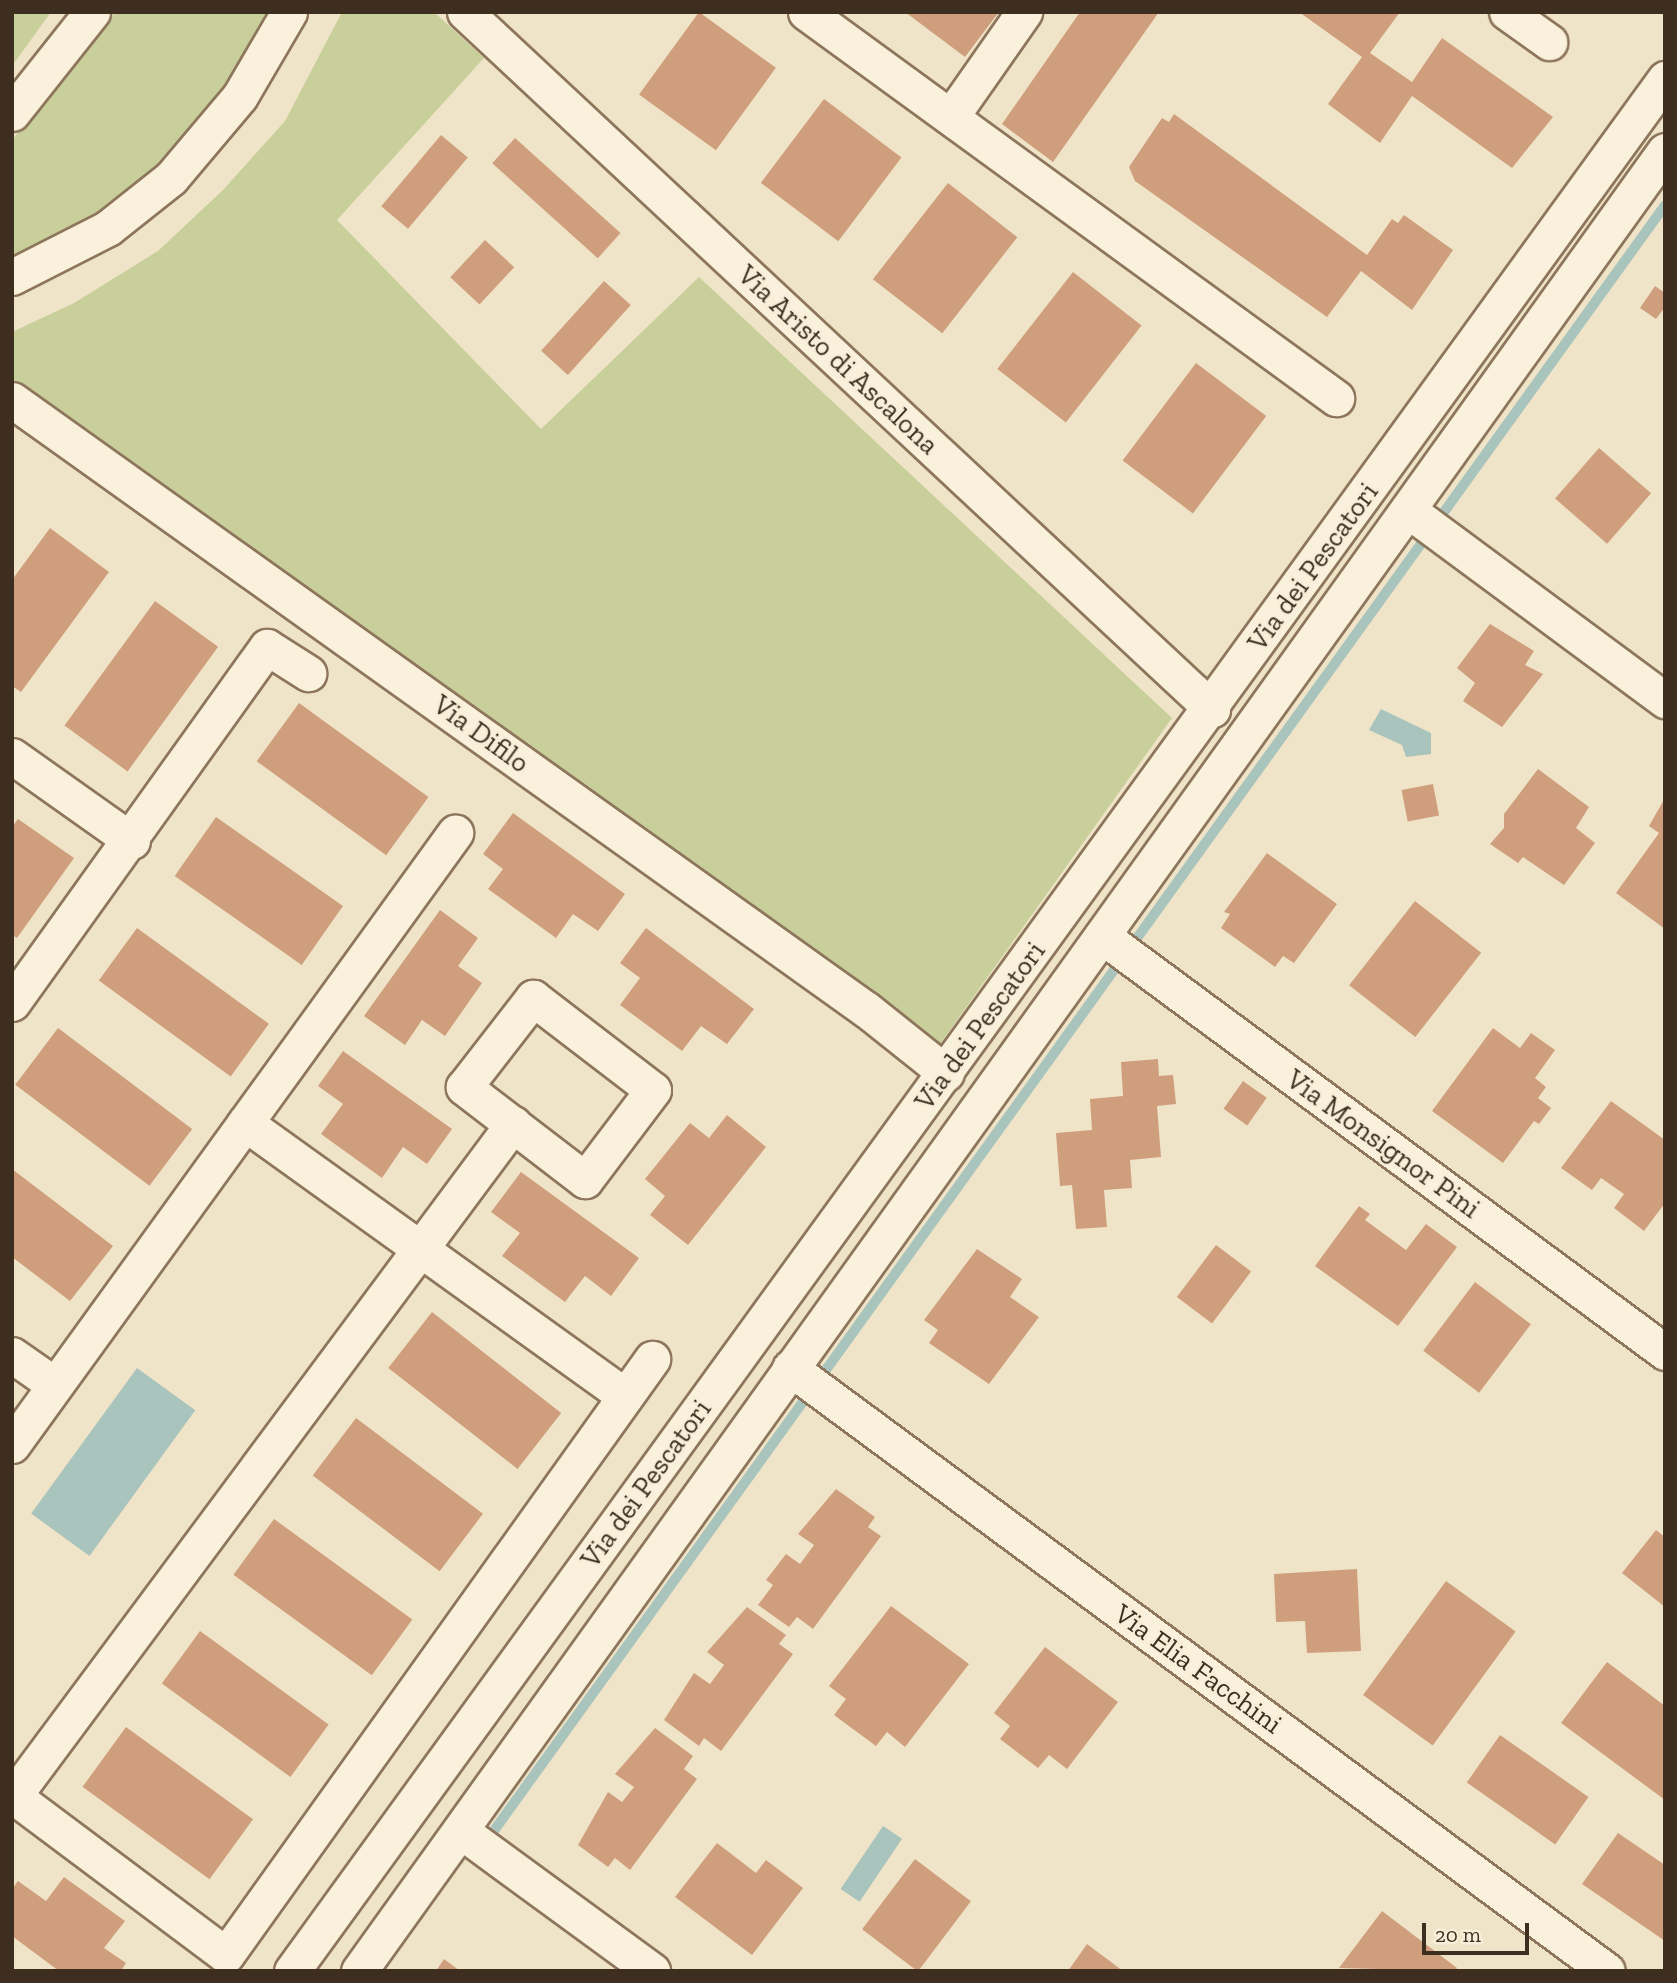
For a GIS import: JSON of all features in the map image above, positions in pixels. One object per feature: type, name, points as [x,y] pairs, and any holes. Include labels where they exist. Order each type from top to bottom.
[{"type":"street","points":[[12,113],[92,12]]},
{"type":"street","points":[[12,277],[108,228],[171,178],[234,104],[289,12]]},
{"type":"street","name":"Via Aristo di Ascalona","points":[[464,12],[1212,709]]},
{"type":"street","points":[[806,12],[952,115],[1336,398]]},
{"type":"street","points":[[952,115],[1024,12]]},
{"type":"street","points":[[1507,12],[1549,42]]},
{"type":"street","name":"Via dei Pescatori","points":[[292,1971],[1212,709],[1665,79]]},
{"type":"street","name":"Via dei Pescatori","points":[[359,1971],[797,1373],[1119,949],[1418,518],[1665,152]]},
{"type":"street","name":"Via Difilo","points":[[12,400],[867,1010],[946,1073]]},
{"type":"street","points":[[1418,518],[1665,701]]},
{"type":"street","points":[[12,1003],[132,841],[267,647],[308,673]]},
{"type":"street","points":[[12,756],[132,841]]},
{"type":"street","points":[[12,1445],[23,1407],[55,1385],[454,833]]},
{"type":"street","name":"Via Monsignor Pini","points":[[1119,949],[1665,1352]]},
{"type":"street","points":[[533,998],[653,1090],[585,1180],[513,1124],[464,1087],[533,998]]},
{"type":"street","points":[[245,1123],[625,1396]]},
{"type":"street","points":[[513,1124],[13,1796],[226,1955],[652,1359]]},
{"type":"street","points":[[12,1354],[55,1385]]},
{"type":"street","name":"Via Elia Facchini","points":[[797,1373],[1607,1971]]},
{"type":"street","points":[[461,1831],[652,1971]]},
{"type":"green space","points":[[12,12],[51,12],[12,66]]},
{"type":"green space","points":[[116,12],[275,12],[197,137],[137,193],[12,267],[12,140]]},
{"type":"green space","points":[[342,12],[434,12],[484,58],[337,220],[541,429],[699,277],[1172,718],[935,1051],[12,388],[12,332],[74,303],[158,251],[223,190],[285,121]]},
{"type":"water","points":[[1381,709],[1431,733],[1431,754],[1406,757],[1402,745],[1369,730]]},
{"type":"water","points":[[137,1368],[195,1410],[89,1556],[31,1514]]},
{"type":"water","points":[[883,1826],[902,1839],[860,1902],[841,1889]]},
{"type":"building","points":[[699,12],[776,68],[716,150],[639,95]]},
{"type":"building","points":[[905,12],[999,12],[965,57]]},
{"type":"building","points":[[1080,12],[1159,12],[1053,162],[1002,124]]},
{"type":"building","points":[[1299,12],[1400,12],[1370,53],[1412,82],[1442,38],[1553,117],[1512,168],[1412,96],[1380,143],[1328,104],[1362,57]]},
{"type":"building","points":[[824,99],[901,157],[838,241],[761,183]]},
{"type":"building","points":[[1174,114],[1367,255],[1392,219],[1398,223],[1404,215],[1453,250],[1412,310],[1361,271],[1327,317],[1135,181],[1129,167],[1162,118],[1169,122]]},
{"type":"building","points":[[441,135],[468,157],[408,229],[381,206]]},
{"type":"building","points":[[515,138],[621,233],[598,258],[492,163]]},
{"type":"building","points":[[948,183],[1017,237],[942,333],[873,279]]},
{"type":"building","points":[[485,240],[514,267],[479,305],[450,277]]},
{"type":"building","points":[[1073,272],[1142,326],[1066,422],[997,369]]},
{"type":"building","points":[[604,281],[631,305],[568,375],[541,351]]},
{"type":"building","points":[[1655,286],[1665,293],[1665,307],[1656,319],[1640,308]]},
{"type":"building","points":[[1196,363],[1266,416],[1193,513],[1123,460]]},
{"type":"building","points":[[1599,448],[1651,493],[1607,544],[1555,499]]},
{"type":"building","points":[[50,528],[109,572],[21,692],[12,686],[12,580]]},
{"type":"building","points":[[155,601],[218,647],[128,771],[64,726]]},
{"type":"building","points":[[1490,624],[1534,651],[1525,665],[1543,674],[1502,727],[1463,701],[1475,683],[1457,668]]},
{"type":"building","points":[[299,703],[428,797],[386,855],[257,761]]},
{"type":"building","points":[[1538,769],[1589,807],[1576,828],[1595,843],[1564,885],[1523,857],[1518,863],[1490,844],[1504,828],[1504,814]]},
{"type":"building","points":[[1433,784],[1439,815],[1408,822],[1402,790]]},
{"type":"building","points":[[1665,798],[1665,929],[1616,893],[1659,833],[1649,826]]},
{"type":"building","points":[[513,813],[625,894],[598,931],[573,914],[556,938],[488,889],[503,869],[483,854]]},
{"type":"building","points":[[216,817],[343,906],[302,965],[175,876]]},
{"type":"building","points":[[18,819],[74,858],[17,938],[12,935],[12,827]]},
{"type":"building","points":[[1267,853],[1337,904],[1294,963],[1283,956],[1275,967],[1221,928],[1230,914],[1224,912]]},
{"type":"building","points":[[1415,901],[1481,953],[1415,1037],[1349,985]]},
{"type":"building","points":[[440,910],[478,938],[458,966],[482,983],[445,1036],[422,1020],[405,1045],[364,1016]]},
{"type":"building","points":[[137,928],[269,1024],[231,1076],[99,981]]},
{"type":"building","points":[[646,928],[754,1009],[727,1044],[701,1026],[682,1051],[620,1005],[640,978],[620,963]]},
{"type":"building","points":[[58,1028],[192,1129],[149,1186],[15,1085]]},
{"type":"building","points":[[1493,1028],[1520,1048],[1531,1033],[1555,1050],[1535,1078],[1546,1087],[1538,1098],[1551,1108],[1539,1124],[1534,1121],[1503,1163],[1432,1111]]},
{"type":"building","points":[[343,1051],[452,1129],[427,1164],[403,1147],[382,1178],[321,1134],[343,1104],[318,1086]]},
{"type":"building","points":[[1158,1059],[1159,1076],[1173,1075],[1176,1104],[1157,1106],[1161,1157],[1130,1160],[1132,1188],[1104,1190],[1107,1227],[1076,1229],[1072,1185],[1060,1186],[1056,1133],[1092,1130],[1090,1099],[1123,1096],[1121,1062]]},
{"type":"building","points":[[1243,1081],[1267,1098],[1247,1125],[1223,1109]]},
{"type":"building","points":[[1611,1101],[1665,1140],[1665,1203],[1644,1231],[1614,1208],[1624,1194],[1601,1178],[1592,1190],[1561,1168]]},
{"type":"building","points":[[727,1115],[766,1147],[688,1245],[650,1215],[665,1196],[645,1179],[690,1123],[709,1138]]},
{"type":"building","points":[[12,1169],[113,1246],[70,1301],[12,1257]]},
{"type":"building","points":[[521,1172],[639,1258],[611,1296],[585,1276],[565,1302],[502,1256],[520,1233],[491,1212]]},
{"type":"building","points":[[1359,1206],[1370,1214],[1365,1220],[1406,1250],[1426,1224],[1457,1247],[1398,1326],[1315,1266]]},
{"type":"building","points":[[1216,1245],[1251,1271],[1212,1323],[1177,1297]]},
{"type":"building","points":[[977,1249],[1022,1279],[1010,1297],[1039,1317],[989,1384],[929,1343],[938,1330],[924,1320]]},
{"type":"building","points":[[1475,1282],[1531,1324],[1479,1393],[1423,1351]]},
{"type":"building","points":[[432,1312],[561,1413],[518,1469],[388,1368]]},
{"type":"building","points":[[356,1418],[483,1514],[440,1571],[313,1476]]},
{"type":"building","points":[[836,1489],[875,1517],[868,1527],[881,1536],[813,1629],[797,1617],[789,1627],[758,1605],[773,1585],[766,1580],[786,1554],[800,1564],[814,1545],[798,1534]]},
{"type":"building","points":[[274,1519],[412,1620],[372,1675],[233,1575]]},
{"type":"building","points":[[1656,1530],[1665,1537],[1665,1607],[1622,1573]]},
{"type":"building","points":[[1357,1569],[1361,1651],[1307,1653],[1305,1621],[1276,1622],[1274,1574]]},
{"type":"building","points":[[1446,1581],[1516,1632],[1433,1746],[1363,1695]]},
{"type":"building","points":[[891,1606],[969,1664],[905,1747],[887,1732],[876,1746],[834,1715],[846,1699],[829,1686]]},
{"type":"building","points":[[747,1607],[786,1635],[779,1644],[793,1654],[721,1751],[704,1738],[699,1746],[664,1720],[694,1673],[710,1684],[724,1665],[707,1652]]},
{"type":"building","points":[[200,1631],[329,1724],[290,1777],[162,1684]]},
{"type":"building","points":[[1045,1647],[1118,1702],[1067,1769],[1049,1755],[1038,1768],[1000,1739],[1010,1726],[994,1713]]},
{"type":"building","points":[[1607,1662],[1665,1706],[1665,1800],[1561,1723]]},
{"type":"building","points":[[126,1727],[253,1819],[210,1879],[83,1787]]},
{"type":"building","points":[[655,1728],[693,1756],[684,1769],[697,1779],[630,1870],[615,1858],[608,1867],[578,1845],[608,1792],[622,1802],[634,1787],[615,1774]]},
{"type":"building","points":[[1500,1735],[1588,1797],[1555,1844],[1467,1783]]},
{"type":"building","points":[[1618,1833],[1665,1865],[1665,1941],[1582,1884]]},
{"type":"building","points":[[717,1843],[756,1873],[766,1860],[803,1888],[752,1955],[675,1897]]},
{"type":"building","points":[[915,1859],[971,1901],[918,1971],[862,1929]]},
{"type":"building","points":[[64,1877],[125,1921],[104,1948],[126,1963],[121,1971],[59,1971],[12,1936],[12,1889],[18,1881],[46,1901]]},
{"type":"building","points":[[1382,1911],[1457,1968],[1455,1971],[1339,1968]]},
{"type":"building","points":[[1087,1944],[1123,1971],[1068,1971]]},
{"type":"building","points":[[444,1959],[460,1971],[436,1971]]},
{"type":"waterway","points":[[493,1832],[1665,205]]}]
